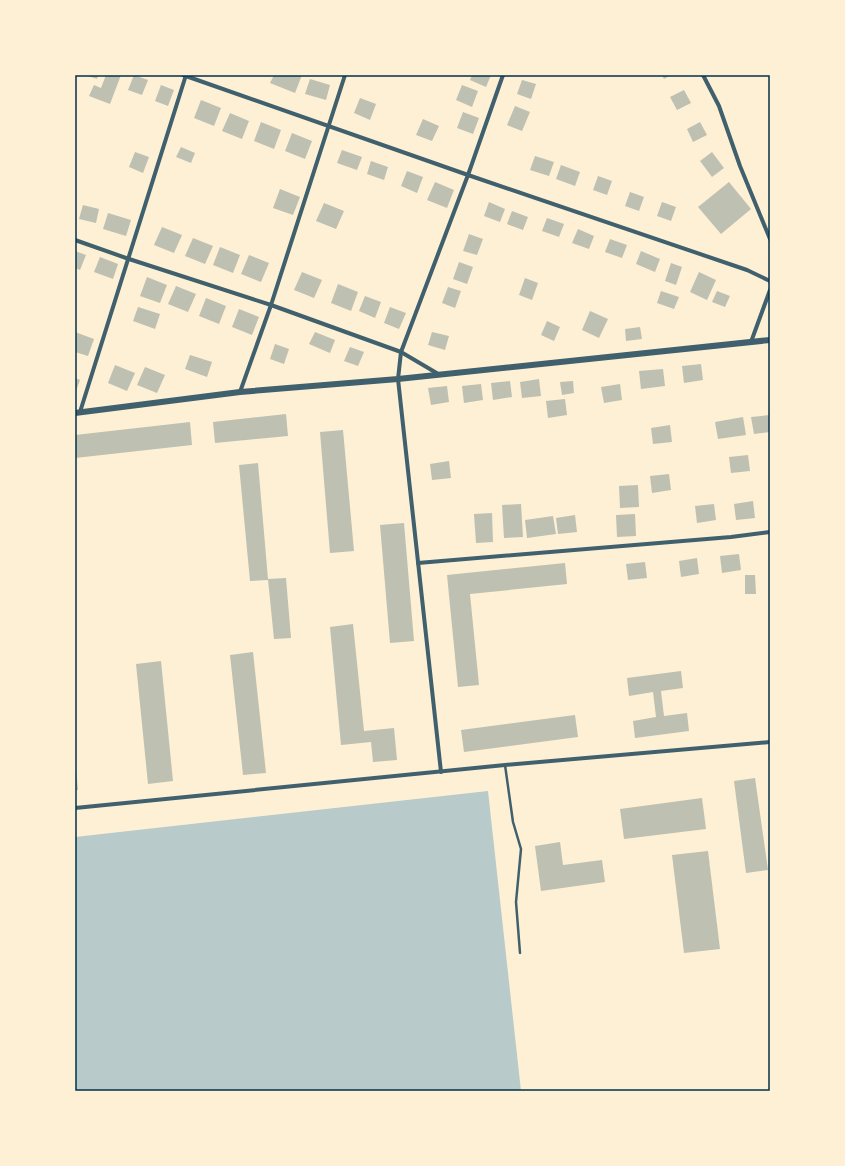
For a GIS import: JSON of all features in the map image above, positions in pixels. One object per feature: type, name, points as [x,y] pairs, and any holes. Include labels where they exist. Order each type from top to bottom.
[{"type":"street","points":[[770,281],[746,270],[468,175],[185,75],[129,260],[78,413],[240,392],[440,375],[770,340]]},
{"type":"street","points":[[240,392],[271,305],[345,75]]},
{"type":"street","points":[[441,772],[398,379],[401,352],[468,175],[502,75]]},
{"type":"street","points":[[703,75],[719,106],[740,166],[770,239]]},
{"type":"street","points":[[75,240],[129,260],[271,305],[401,352],[440,375]]},
{"type":"street","points":[[751,342],[770,290]]},
{"type":"street","points":[[418,563],[731,538],[770,532]]},
{"type":"street","points":[[75,808],[505,765],[770,742]]},
{"type":"lane","points":[[505,765],[513,822],[521,849],[516,902],[520,953]]},
{"type":"shaded area","points":[[488,791],[521,1091],[75,1091],[75,837]]},
{"type":"building","points":[[85,75],[98,75],[97,79]]},
{"type":"building","points":[[106,75],[121,75],[110,104],[89,96],[94,85],[101,88]]},
{"type":"building","points":[[134,75],[148,80],[142,95],[128,90]]},
{"type":"building","points":[[274,75],[302,75],[295,93],[270,83]]},
{"type":"building","points":[[472,75],[491,75],[486,87],[470,80]]},
{"type":"building","points":[[662,75],[671,75],[664,79]]},
{"type":"building","points":[[310,79],[330,85],[326,100],[305,94]]},
{"type":"building","points":[[522,80],[536,84],[531,99],[517,94]]},
{"type":"building","points":[[161,85],[174,90],[168,106],[155,101]]},
{"type":"building","points":[[462,85],[478,91],[472,107],[456,100]]},
{"type":"building","points":[[684,90],[691,103],[677,110],[670,97]]},
{"type":"building","points":[[360,98],[376,104],[370,120],[354,113]]},
{"type":"building","points":[[201,100],[221,108],[214,126],[194,118]]},
{"type":"building","points":[[515,106],[530,112],[522,131],[507,125]]},
{"type":"building","points":[[463,112],[479,118],[473,134],[457,128]]},
{"type":"building","points":[[230,113],[249,121],[242,139],[222,131]]},
{"type":"building","points":[[423,119],[439,126],[432,141],[416,135]]},
{"type":"building","points":[[261,122],[281,130],[274,149],[254,141]]},
{"type":"building","points":[[700,122],[707,135],[693,142],[687,129]]},
{"type":"building","points":[[292,133],[312,141],[305,159],[285,151]]},
{"type":"building","points":[[181,147],[195,153],[191,163],[176,157]]},
{"type":"building","points":[[342,150],[362,157],[357,170],[337,163]]},
{"type":"building","points":[[135,152],[149,157],[143,173],[129,167]]},
{"type":"building","points":[[712,152],[724,168],[712,177],[700,161]]},
{"type":"building","points":[[535,156],[554,162],[549,176],[530,170]]},
{"type":"building","points":[[371,161],[388,167],[384,180],[367,174]]},
{"type":"building","points":[[561,165],[580,172],[575,186],[556,179]]},
{"type":"building","points":[[407,171],[423,177],[417,193],[401,186]]},
{"type":"building","points":[[598,176],[612,181],[607,195],[593,190]]},
{"type":"building","points":[[435,182],[454,190],[447,208],[427,200]]},
{"type":"building","points":[[729,182],[751,209],[721,234],[698,207]]},
{"type":"building","points":[[280,189],[300,197],[293,215],[273,208]]},
{"type":"building","points":[[630,192],[644,197],[639,211],[625,206]]},
{"type":"building","points":[[489,202],[505,209],[500,222],[484,216]]},
{"type":"building","points":[[662,202],[676,207],[671,221],[657,216]]},
{"type":"building","points":[[324,203],[344,211],[336,229],[316,221]]},
{"type":"building","points":[[83,205],[99,209],[96,223],[79,219]]},
{"type":"building","points":[[512,211],[528,217],[523,230],[507,224]]},
{"type":"building","points":[[108,213],[131,220],[126,236],[103,229]]},
{"type":"building","points":[[547,218],[564,224],[559,237],[542,231]]},
{"type":"building","points":[[162,227],[182,235],[174,253],[154,245]]},
{"type":"building","points":[[578,229],[594,236],[589,249],[572,243]]},
{"type":"building","points":[[469,234],[483,239],[477,255],[463,251]]},
{"type":"building","points":[[193,238],[213,246],[205,264],[185,256]]},
{"type":"building","points":[[610,239],[627,245],[622,258],[605,252]]},
{"type":"building","points":[[220,247],[240,255],[233,273],[213,265]]},
{"type":"building","points":[[75,251],[86,255],[80,270],[75,268]]},
{"type":"building","points":[[641,251],[660,259],[655,272],[636,264]]},
{"type":"building","points":[[249,255],[269,263],[261,282],[241,274]]},
{"type":"building","points":[[100,257],[118,264],[113,279],[94,272]]},
{"type":"building","points":[[459,262],[473,267],[467,284],[453,279]]},
{"type":"building","points":[[671,263],[682,267],[676,285],[665,281]]},
{"type":"building","points":[[302,272],[322,280],[314,298],[294,290]]},
{"type":"building","points":[[699,272],[716,280],[707,300],[690,292]]},
{"type":"building","points":[[147,277],[167,285],[160,303],[140,296]]},
{"type":"building","points":[[525,278],[538,283],[532,300],[519,295]]},
{"type":"building","points":[[338,284],[358,292],[351,311],[331,303]]},
{"type":"building","points":[[176,286],[196,294],[188,312],[168,304]]},
{"type":"building","points":[[448,287],[461,291],[455,308],[442,303]]},
{"type":"building","points":[[661,291],[679,297],[674,309],[657,303]]},
{"type":"building","points":[[717,291],[730,296],[725,307],[712,302]]},
{"type":"building","points":[[365,296],[381,302],[375,318],[359,311]]},
{"type":"building","points":[[206,298],[226,306],[219,324],[199,316]]},
{"type":"building","points":[[138,307],[160,314],[155,329],[133,321]]},
{"type":"building","points":[[390,307],[406,313],[399,329],[384,323]]},
{"type":"building","points":[[239,309],[259,317],[252,335],[232,327]]},
{"type":"building","points":[[590,311],[608,319],[599,338],[582,330]]},
{"type":"building","points":[[547,321],[560,327],[554,341],[541,335]]},
{"type":"building","points":[[640,327],[642,339],[626,341],[625,329]]},
{"type":"building","points":[[75,332],[94,339],[88,356],[75,352]]},
{"type":"building","points":[[315,332],[335,340],[330,353],[309,344]]},
{"type":"building","points":[[432,332],[449,336],[445,350],[428,345]]},
{"type":"building","points":[[275,344],[289,349],[284,364],[270,359]]},
{"type":"building","points":[[350,347],[364,352],[358,366],[344,361]]},
{"type":"building","points":[[190,355],[212,362],[207,377],[185,369]]},
{"type":"building","points":[[701,364],[703,380],[684,383],[682,366]]},
{"type":"building","points":[[115,365],[135,373],[127,391],[108,383]]},
{"type":"building","points":[[145,367],[165,375],[157,393],[137,385]]},
{"type":"building","points":[[663,369],[665,386],[641,389],[639,371]]},
{"type":"building","points":[[75,378],[80,380],[75,394]]},
{"type":"building","points":[[539,379],[541,396],[522,398],[520,382]]},
{"type":"building","points":[[510,381],[512,397],[493,400],[491,383]]},
{"type":"building","points":[[573,381],[574,393],[562,395],[560,382]]},
{"type":"building","points":[[481,384],[483,400],[464,403],[462,386]]},
{"type":"building","points":[[620,384],[622,400],[604,403],[601,387]]},
{"type":"building","points":[[447,386],[449,402],[431,405],[428,388]]},
{"type":"building","points":[[565,399],[567,415],[548,418],[546,401]]},
{"type":"building","points":[[286,414],[288,436],[215,443],[213,422]]},
{"type":"building","points":[[770,415],[770,432],[754,434],[751,417]]},
{"type":"building","points":[[743,417],[746,435],[718,439],[715,422]]},
{"type":"building","points":[[190,422],[192,445],[75,458],[75,435]]},
{"type":"building","points":[[670,425],[672,442],[653,444],[651,428]]},
{"type":"building","points":[[343,430],[354,551],[330,553],[320,432]]},
{"type":"building","points":[[748,455],[750,471],[731,473],[729,457]]},
{"type":"building","points":[[449,461],[451,478],[432,480],[430,464]]},
{"type":"building","points":[[258,463],[268,579],[286,578],[291,638],[274,639],[268,580],[250,581],[239,465]]},
{"type":"building","points":[[669,474],[671,490],[652,493],[650,476]]},
{"type":"building","points":[[638,485],[639,507],[620,508],[619,486]]},
{"type":"building","points":[[753,501],[755,518],[736,520],[734,504]]},
{"type":"building","points":[[521,504],[523,537],[504,538],[502,505]]},
{"type":"building","points":[[714,504],[716,520],[697,523],[695,506]]},
{"type":"building","points":[[492,513],[493,542],[476,543],[474,514]]},
{"type":"building","points":[[635,514],[636,536],[617,537],[616,515]]},
{"type":"building","points":[[575,515],[577,532],[558,534],[556,518]]},
{"type":"building","points":[[553,516],[556,534],[527,538],[525,520]]},
{"type":"building","points":[[404,523],[414,641],[390,643],[380,525]]},
{"type":"building","points":[[739,554],[741,570],[722,573],[720,556]]},
{"type":"building","points":[[697,558],[699,574],[681,577],[679,561]]},
{"type":"building","points":[[645,562],[647,578],[628,580],[626,564]]},
{"type":"building","points":[[565,563],[567,584],[470,594],[479,685],[458,687],[447,575]]},
{"type":"building","points":[[745,575],[755,575],[756,594],[745,594]]},
{"type":"building","points":[[353,624],[364,731],[394,728],[397,760],[373,762],[371,742],[341,745],[330,627]]},
{"type":"building","points":[[253,652],[266,773],[243,775],[230,655]]},
{"type":"building","points":[[161,661],[173,781],[148,784],[136,664]]},
{"type":"building","points":[[681,671],[683,688],[661,691],[664,716],[687,713],[689,731],[635,738],[633,721],[656,717],[653,692],[629,696],[627,678]]},
{"type":"building","points":[[575,715],[578,737],[464,752],[461,730]]},
{"type":"building","points":[[76,769],[78,790],[75,790]]},
{"type":"building","points":[[755,778],[768,870],[746,873],[734,781]]},
{"type":"building","points":[[702,798],[706,829],[624,839],[620,809]]},
{"type":"building","points":[[560,842],[563,865],[602,860],[605,882],[541,891],[535,846]]},
{"type":"building","points":[[708,851],[720,949],[684,953],[672,855]]}]
